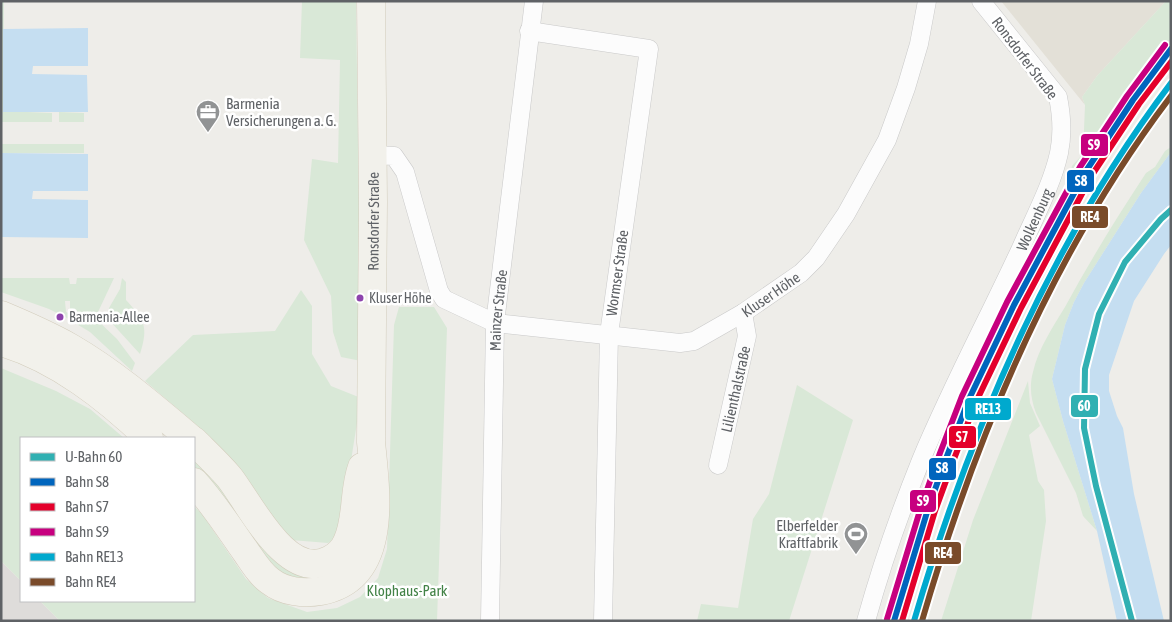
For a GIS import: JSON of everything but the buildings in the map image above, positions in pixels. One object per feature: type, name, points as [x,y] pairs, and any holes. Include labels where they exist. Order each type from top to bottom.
[{"type":"main road","name":"Ronsdorfer Straße","points":[[195,483],[214,506],[258,568],[269,581],[280,587],[298,592],[323,591],[355,573],[370,551],[374,530],[375,479],[371,442],[373,155],[371,1]]},
{"type":"main road","points":[[1,314],[42,332],[96,364],[129,388],[189,437]]},
{"type":"main road","points":[[1,342],[12,345],[67,372],[109,402],[148,437]]},
{"type":"main road","name":"Ronsdorfer Straße","points":[[195,442],[228,476],[271,536],[287,554],[304,564],[314,565],[331,559],[347,544],[352,528],[358,477],[371,442]]},
{"type":"street","name":"Mainzer Straße","points":[[490,621],[495,323],[534,1]]},
{"type":"street","name":"Kluser Höhe","points":[[373,155],[394,156],[405,172],[439,291],[444,299],[495,323],[680,342],[694,341],[743,314],[801,273],[816,258],[846,214],[887,140],[906,88],[921,35],[927,1]]},
{"type":"street","name":"Ronsdorfer Straße","points":[[981,1],[1058,97],[1062,117]]},
{"type":"street","name":"Wormser Straße","points":[[529,31],[649,48],[609,334],[603,621]]},
{"type":"street","name":"Wolkenburg","points":[[866,621],[890,546],[921,461],[961,371],[1044,196],[1059,155],[1062,117]]},
{"type":"street","name":"Lilienthalstraße","points":[[718,465],[747,336],[743,314]]},
{"type":"shaded area","points":[[1001,1],[1166,1],[1097,76],[1082,97],[1085,105]]},
{"type":"shaded area","points":[[1,561],[20,580],[20,602],[41,602],[60,621],[1,621]]},
{"type":"green space","points":[[1,1],[4,1],[3,111],[52,113],[52,122],[1,122]]},
{"type":"green space","points":[[302,1],[356,1],[361,361],[341,357],[333,332],[331,296],[304,240],[312,159],[338,163],[340,60],[300,58]]},
{"type":"green space","points":[[1166,1],[1171,1],[1171,39],[1126,94],[1049,227],[1068,181],[1072,166],[1083,154],[1085,105],[1082,97],[1097,76]]},
{"type":"green space","points":[[59,112],[84,113],[84,122],[59,122]]},
{"type":"green space","points":[[1,144],[84,144],[84,153],[2,153],[1,255]]},
{"type":"green space","points":[[1171,147],[1171,152],[1141,193],[1074,302],[1065,325],[1052,379],[1097,531],[1083,516],[1076,493],[1036,413],[1031,393],[1031,382],[1035,363],[1046,338],[1104,239],[1146,173],[1155,167],[1165,151]]},
{"type":"green space","points":[[1,261],[2,278],[69,278],[70,284],[76,284],[77,278],[114,278],[98,312],[78,313],[70,309],[70,301],[65,301],[66,312],[74,315],[71,320],[49,309],[1,292]]},
{"type":"green space","points":[[122,278],[126,282],[126,300],[141,318],[143,324],[144,337],[140,354],[109,320],[109,308],[120,289]]},
{"type":"green space","points":[[301,290],[312,306],[312,354],[331,386],[361,398],[339,536],[328,543],[291,540],[200,428],[145,381],[193,335],[275,331]]},
{"type":"green space","name":"Klophaus-Park","points":[[399,307],[434,307],[447,328],[437,621],[60,621],[41,602],[195,602],[195,507],[202,514],[246,579],[268,598],[307,612],[337,608],[360,597],[378,578],[387,549],[394,325]]},
{"type":"green space","points":[[80,318],[96,319],[117,339],[135,363],[132,371],[90,332],[75,323]]},
{"type":"green space","points":[[1,368],[56,391],[90,409],[123,437],[20,437],[20,580],[1,561]]},
{"type":"green space","points":[[1028,381],[1030,403],[1040,426],[1029,435],[1038,481],[1044,490],[1046,521],[1031,621],[941,621],[973,520]]},
{"type":"green space","points":[[797,385],[853,420],[789,621],[697,621],[701,604],[738,608],[753,519],[769,494]]},
{"type":"green space","points":[[195,455],[286,568],[293,573],[310,576],[357,558],[309,583],[276,571],[195,468]]},
{"type":"water","points":[[88,28],[88,66],[33,66],[32,74],[87,75],[88,112],[3,112],[3,29]]},
{"type":"water","points":[[1171,152],[1171,245],[1134,301],[1109,375],[1109,391],[1123,428],[1134,494],[1164,621],[1117,621],[1097,531],[1052,379],[1065,325],[1074,302],[1141,193]]},
{"type":"water","points":[[2,153],[88,154],[88,191],[33,191],[32,199],[88,200],[88,238],[2,237]]},
{"type":"metro line","name":"60","points":[[1132,621],[1096,486],[1084,428],[1085,369],[1099,314],[1125,262],[1161,219],[1171,210]]},
{"type":"rail line","name":"S9","points":[[887,619],[921,507],[940,453],[962,396],[1007,302],[1080,167],[1127,96],[1165,45]]},
{"type":"rail line","name":"S8","points":[[894,621],[928,509],[947,456],[969,399],[1014,305],[1086,171],[1133,100],[1171,49]]},
{"type":"rail line","name":"S7","points":[[902,621],[935,511],[954,459],[976,402],[1021,308],[1092,175],[1139,104],[1171,62]]},
{"type":"rail line","name":"RE13","points":[[914,621],[961,479],[988,409],[1018,340],[1051,273],[1088,208],[1128,144],[1171,83]]},
{"type":"rail line","name":"RE4","points":[[922,621],[943,551],[967,482],[993,414],[1022,347],[1090,217],[1129,155],[1171,96]]},
{"type":"place","name":"Barmenia Versicherungen a. G.","points":[[208,133]]},
{"type":"place","name":"Kluser Höhe","points":[[360,298]]},
{"type":"place","name":"Barmenia-Allee","points":[[60,317]]},
{"type":"place","name":"Elberfelder Kraftfabrik","points":[[856,555]]}]
